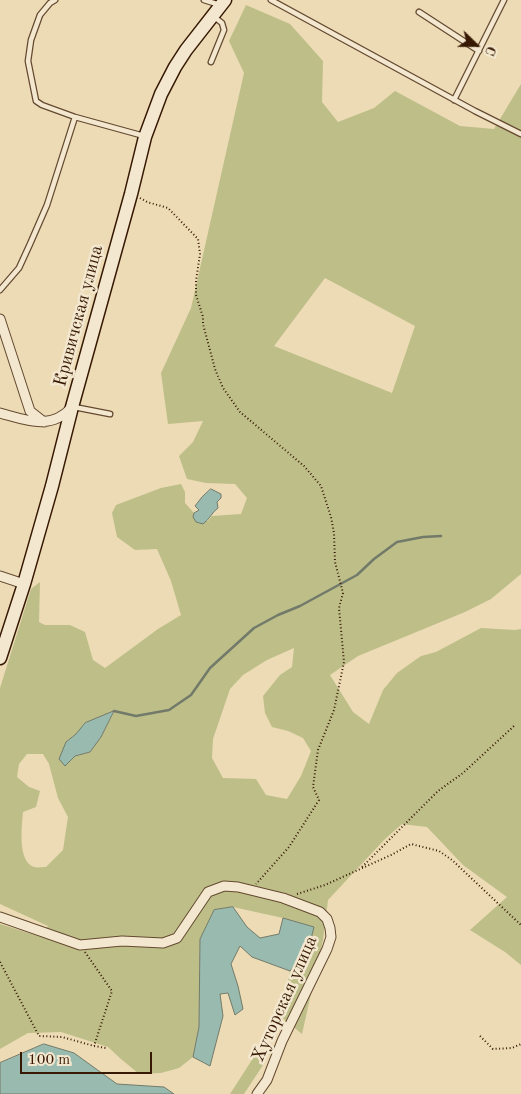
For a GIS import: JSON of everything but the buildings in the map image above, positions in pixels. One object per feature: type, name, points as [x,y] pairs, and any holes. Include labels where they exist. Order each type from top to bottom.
[{"type":"street","name":"Кривичская улица","points":[[0,658],[24,584],[52,486],[145,137],[161,94],[175,67],[220,7]]},
{"type":"street","points":[[0,319],[30,410],[44,422]]},
{"type":"street","points":[[0,413],[34,422],[44,422],[66,414],[72,407]]},
{"type":"street","points":[[0,576],[24,584]]},
{"type":"street","name":"Хуторская улица","points":[[0,917],[80,945],[122,941],[163,943],[177,938],[208,892],[224,886],[238,887],[283,898],[320,912],[327,919],[331,937],[327,949],[282,1042],[267,1080],[257,1094]]},
{"type":"lane","points":[[55,0],[40,15],[31,40],[28,61],[36,101],[76,117],[145,137]]},
{"type":"lane","points":[[204,0],[220,7],[224,30],[211,62]]},
{"type":"lane","points":[[272,0],[454,100],[521,134]]},
{"type":"lane","points":[[454,100],[504,0]]},
{"type":"lane","points":[[419,12],[479,50]]},
{"type":"lane","points":[[0,290],[19,268],[30,244],[46,205],[76,117]]},
{"type":"lane","points":[[72,407],[110,414]]},
{"type":"path","points":[[131,194],[147,202],[168,208],[198,239],[200,254],[196,296],[215,369],[223,388],[240,412],[304,466],[321,486],[334,533],[335,562],[343,593],[339,608],[344,662],[334,710],[318,750],[313,787],[319,800],[289,847],[257,882],[253,891]]},
{"type":"path","points":[[360,868],[438,791],[463,773],[514,726]]},
{"type":"path","points":[[283,898],[325,885],[411,844],[439,852],[452,860],[521,925]]},
{"type":"path","points":[[80,945],[112,990],[94,1046]]},
{"type":"path","points":[[0,962],[39,1036],[62,1037],[106,1048]]},
{"type":"path","points":[[480,1036],[494,1048],[512,1048],[521,1044]]},
{"type":"green space","points":[[246,5],[290,24],[323,61],[322,102],[338,122],[374,108],[395,91],[460,126],[494,129],[521,84],[521,574],[491,599],[465,612],[358,656],[330,675],[353,712],[369,724],[383,690],[397,673],[421,656],[436,652],[481,628],[521,629],[521,965],[505,952],[470,930],[507,897],[463,865],[427,827],[402,824],[384,840],[328,900],[323,940],[302,1034],[280,1016],[290,971],[309,947],[314,927],[233,907],[214,910],[200,939],[199,1027],[193,1057],[179,1068],[161,1073],[139,1074],[108,1047],[61,1032],[28,1033],[0,1049],[0,924],[41,937],[48,926],[0,904],[0,688],[31,589],[40,582],[39,622],[45,625],[70,625],[85,632],[93,660],[105,668],[158,629],[181,615],[171,581],[157,549],[135,550],[117,537],[112,513],[116,505],[161,488],[181,484],[185,492],[185,503],[194,513],[193,517],[208,521],[212,516],[241,514],[247,498],[235,484],[206,483],[187,479],[179,456],[193,442],[203,421],[168,424],[161,373],[191,308],[244,73],[229,41]],"holes":[[[325,278],[415,326],[392,393],[274,346]],[[294,648],[292,667],[280,675],[263,696],[265,713],[272,727],[288,731],[303,738],[311,751],[301,776],[287,799],[266,795],[256,779],[223,778],[212,758],[213,739],[230,689],[243,675],[267,660]],[[114,712],[101,737],[90,752],[75,756],[66,742],[85,723]],[[27,754],[43,754],[49,764],[58,798],[68,817],[63,850],[46,867],[35,867],[29,863],[23,851],[23,812],[36,807],[40,791],[29,787],[17,777],[19,764]]]},
{"type":"green space","points":[[259,1049],[263,1065],[244,1094],[230,1094]]},
{"type":"water","points":[[211,489],[221,494],[221,498],[217,502],[218,508],[203,524],[196,522],[193,517],[194,513],[199,510],[195,506]]},
{"type":"water","points":[[114,711],[101,737],[90,752],[75,756],[65,766],[59,759],[66,742],[85,723]]},
{"type":"water","points":[[233,907],[247,927],[260,938],[279,934],[283,918],[314,927],[309,947],[290,971],[252,957],[240,946],[231,964],[243,1009],[235,1015],[228,993],[220,994],[223,1016],[210,1066],[193,1057],[199,1027],[200,939],[214,910]]},
{"type":"water","points":[[44,1044],[74,1053],[117,1084],[164,1087],[174,1094],[0,1094],[0,1063]]},
{"type":"waterway","points":[[114,711],[136,716],[169,710],[191,695],[210,668],[254,628],[357,575],[374,559],[397,542],[441,536]]}]
